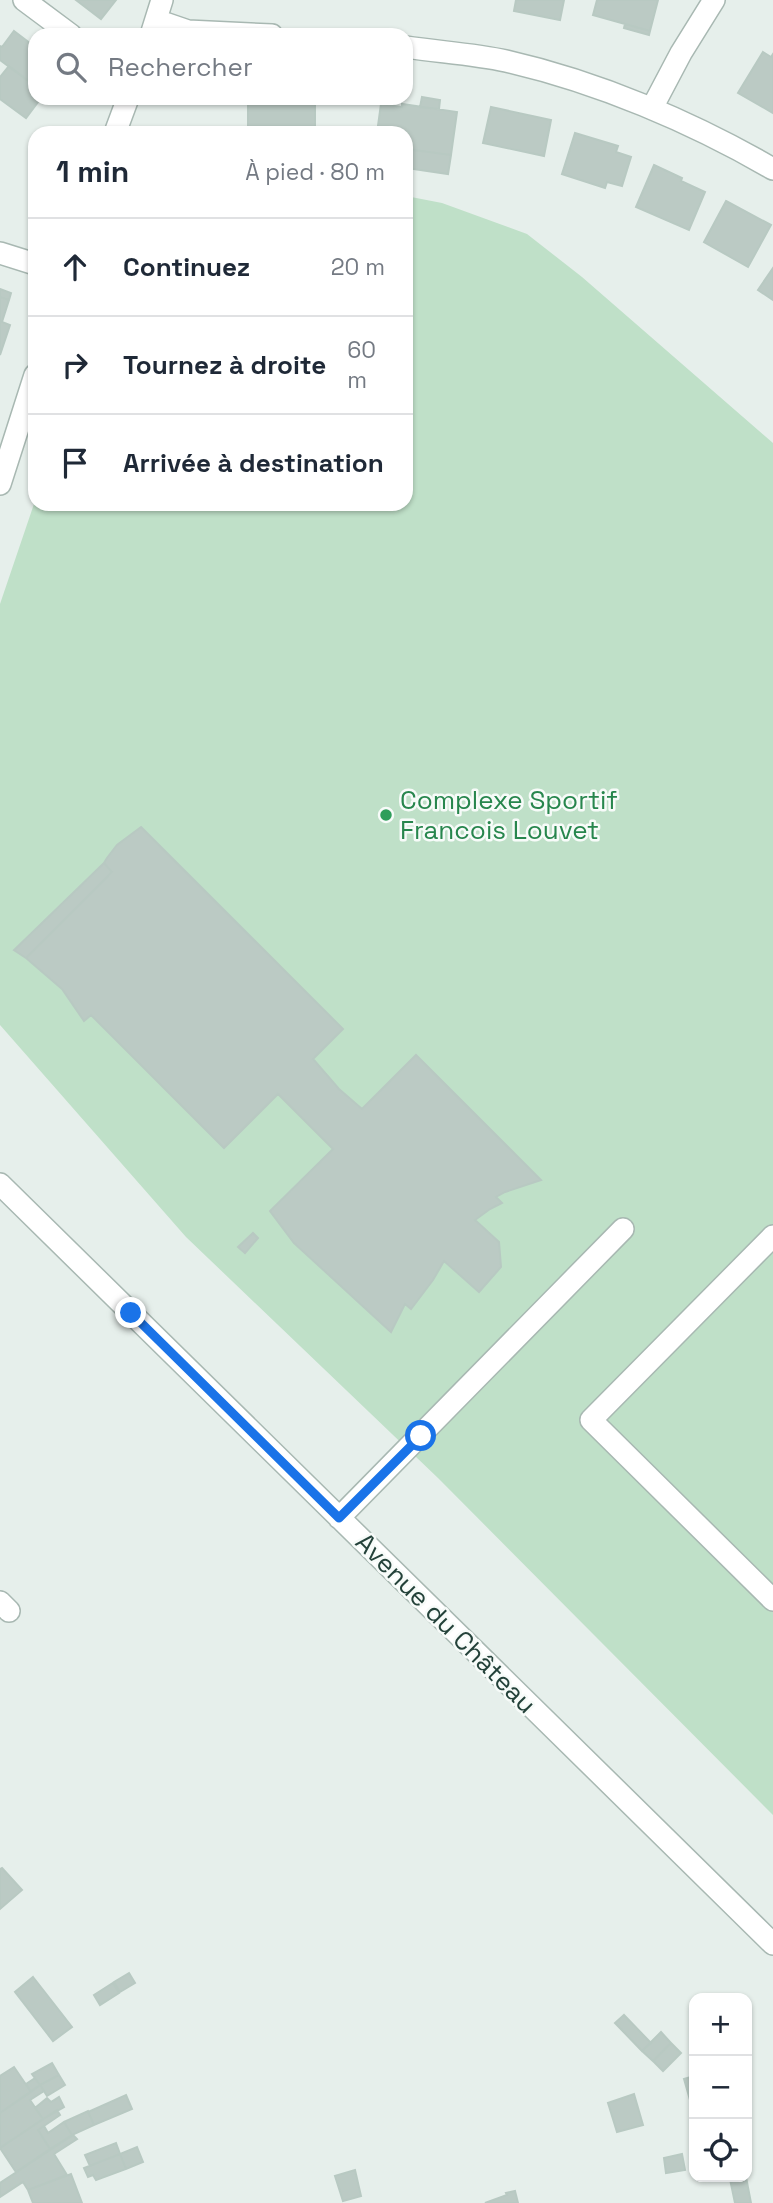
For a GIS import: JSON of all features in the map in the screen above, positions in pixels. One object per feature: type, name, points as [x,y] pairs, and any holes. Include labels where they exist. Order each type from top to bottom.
[{"type":"street","points":[[24,0],[62,28]]},
{"type":"street","points":[[652,108],[681,53],[714,0]]},
{"type":"street","points":[[156,18],[181,28]]},
{"type":"street","points":[[413,48],[506,61],[611,93],[652,108],[773,169]]},
{"type":"street","points":[[118,126],[125,105]]},
{"type":"street","points":[[0,253],[28,262]]},
{"type":"street","points":[[0,484],[28,397]]},
{"type":"street","name":"Avenue du Château","points":[[0,1184],[773,1944]]},
{"type":"street","points":[[339,1518],[623,1229]]},
{"type":"street","points":[[773,1236],[591,1420],[773,1600]]},
{"type":"green space","name":"Complexe Sportif Francois Louvet","points":[[413,197],[442,203],[527,234],[582,277],[773,443],[773,1815],[438,1478],[186,1237],[0,1025],[0,604],[32,511],[413,511]]},
{"type":"building","points":[[76,0],[116,0],[101,19]]},
{"type":"building","points":[[516,0],[564,0],[560,20],[514,11]]},
{"type":"building","points":[[597,0],[658,0],[650,31],[593,15]]},
{"type":"building","points":[[625,24],[650,31],[649,35],[624,28]]},
{"type":"building","points":[[14,31],[28,42],[28,81],[0,60],[0,46],[2,47]]},
{"type":"building","points":[[763,52],[771,57],[773,54],[773,113],[738,93]]},
{"type":"building","points":[[9,66],[28,81],[28,105],[36,105],[26,118],[0,99],[0,77]]},
{"type":"building","points":[[422,97],[440,100],[439,109],[420,107]]},
{"type":"building","points":[[248,105],[315,105],[315,126],[248,126]]},
{"type":"building","points":[[381,105],[409,105],[457,112],[451,155],[413,150],[413,126],[378,126]]},
{"type":"building","points":[[491,107],[551,120],[544,156],[483,143]]},
{"type":"building","points":[[575,133],[618,146],[616,152],[631,157],[622,186],[607,182],[605,188],[562,174]]},
{"type":"building","points":[[413,150],[451,155],[448,174],[413,169]]},
{"type":"building","points":[[654,165],[705,192],[689,230],[636,207]]},
{"type":"building","points":[[726,201],[771,225],[748,267],[704,242]]},
{"type":"building","points":[[773,268],[773,300],[758,290]]},
{"type":"building","points":[[0,289],[11,293],[9,300],[0,297]]},
{"type":"building","points":[[0,297],[9,300],[2,322],[10,325],[0,355]]},
{"type":"building","points":[[141,827],[343,1029],[313,1059],[339,1089],[362,1109],[416,1055],[541,1180],[496,1197],[502,1203],[475,1220],[499,1242],[501,1267],[479,1292],[444,1261],[411,1309],[405,1304],[391,1332],[294,1243],[270,1211],[333,1149],[278,1094],[224,1148],[91,1015],[84,1021],[62,989],[26,958],[112,872],[104,863],[107,858],[117,845]]},
{"type":"building","points":[[104,863],[112,872],[26,958],[14,950]]},
{"type":"building","points":[[253,1233],[258,1238],[245,1253],[238,1247]]},
{"type":"building","points":[[2,1868],[22,1890],[0,1909],[0,1869]]},
{"type":"building","points":[[129,1973],[135,1983],[120,1992],[114,1982]]},
{"type":"building","points":[[33,1977],[72,2027],[53,2041],[15,1992]]},
{"type":"building","points":[[113,1983],[119,1993],[100,2005],[94,1995]]},
{"type":"building","points":[[624,2015],[651,2043],[642,2051],[615,2023]]},
{"type":"building","points":[[661,2032],[671,2043],[653,2061],[642,2051]]},
{"type":"building","points":[[671,2043],[681,2053],[663,2071],[653,2061]]},
{"type":"building","points":[[52,2063],[59,2075],[40,2085],[32,2074]]},
{"type":"building","points":[[14,2067],[31,2092],[0,2113],[0,2076]]},
{"type":"building","points":[[59,2075],[65,2085],[47,2096],[40,2085]]},
{"type":"building","points":[[35,2078],[40,2085],[31,2092],[26,2084]]},
{"type":"building","points":[[689,2078],[689,2096],[684,2079]]},
{"type":"building","points":[[40,2085],[44,2091],[30,2100],[43,2119],[0,2148],[0,2113]]},
{"type":"building","points":[[634,2094],[643,2125],[617,2132],[608,2103]]},
{"type":"building","points":[[126,2095],[132,2109],[94,2125],[88,2112]]},
{"type":"building","points":[[59,2097],[64,2107],[43,2119],[35,2108],[47,2098],[51,2102]]},
{"type":"building","points":[[57,2110],[60,2115],[38,2130],[50,2149],[16,2172],[0,2148]]},
{"type":"building","points":[[88,2111],[94,2125],[72,2135],[64,2122]]},
{"type":"building","points":[[64,2122],[72,2135],[50,2149],[38,2130],[44,2126],[48,2133]]},
{"type":"building","points":[[73,2135],[77,2139],[54,2154],[67,2175],[28,2190],[23,2182],[0,2197],[0,2183]]},
{"type":"building","points":[[116,2143],[120,2154],[90,2166],[85,2155]]},
{"type":"building","points":[[137,2147],[143,2162],[126,2169],[120,2154]]},
{"type":"building","points":[[120,2154],[126,2169],[96,2180],[93,2175],[88,2177],[84,2168]]},
{"type":"building","points":[[682,2154],[685,2170],[666,2173],[664,2158]]},
{"type":"building","points":[[355,2170],[361,2196],[343,2201],[335,2176]]},
{"type":"building","points":[[71,2174],[82,2203],[33,2203],[28,2190]]},
{"type":"building","points":[[731,2182],[747,2182],[751,2203],[735,2203]]},
{"type":"building","points":[[515,2191],[518,2203],[485,2203],[507,2195],[506,2193]]},
{"type":"place","name":"Complexe Sportif Francois Louvet","points":[[386,815]]},
{"type":"route","points":[[131,1313],[339,1518],[421,1436]]}]
